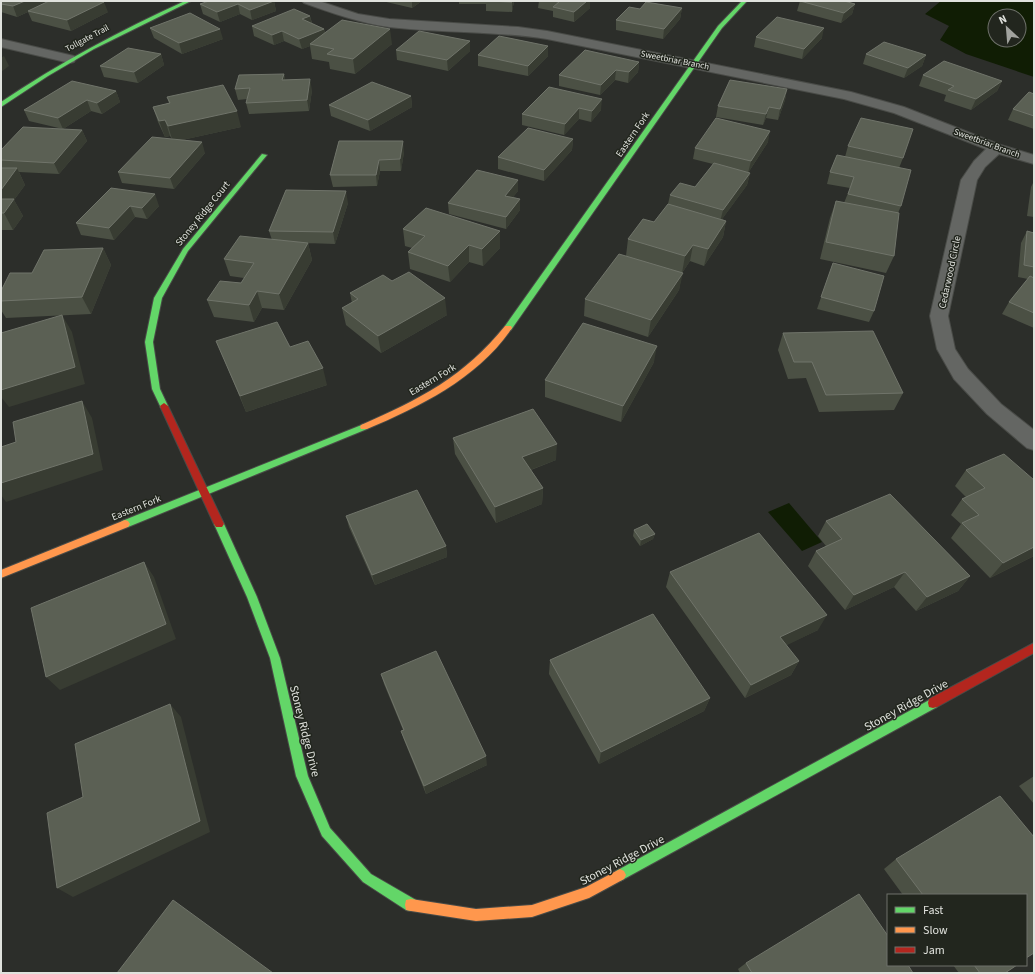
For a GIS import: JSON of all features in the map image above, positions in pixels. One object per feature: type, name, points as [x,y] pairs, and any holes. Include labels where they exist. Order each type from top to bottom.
[{"type":"street","name":"Tollgate Trail","points":[[1,105],[70,59],[115,34],[189,1]]},
{"type":"street","name":"Sweetbriar Branch","points":[[308,1],[356,17],[389,22],[518,31],[547,35],[846,95],[899,110],[996,148],[1034,160]]},
{"type":"street","name":"Eastern Fork","points":[[1,574],[393,415],[456,379],[496,345],[720,27],[745,1]]},
{"type":"street","points":[[1,43],[70,59]]},
{"type":"street","name":"Cedarwood Circle","points":[[996,148],[979,164],[969,180],[939,316],[946,349],[961,374],[994,409],[1034,442]]},
{"type":"street","name":"Stoney Ridge Court","points":[[204,491],[156,389],[149,342],[158,298],[185,250],[264,155]]},
{"type":"street","name":"Stoney Ridge Drive","points":[[204,491],[252,597],[275,658],[302,776],[326,832],[367,878],[412,906],[476,915],[532,911],[590,892],[1034,648]]},
{"type":"shaded area","points":[[941,1],[1034,1],[1034,77],[966,54],[940,40],[949,26],[925,14]]},
{"type":"shaded area","points":[[789,503],[822,542],[802,551],[768,512]]},
{"type":"building","points":[[1,1],[25,1],[13,6],[1,4]]},
{"type":"building","points":[[49,1],[104,2],[67,20],[28,11]]},
{"type":"building","points":[[209,1],[274,1],[250,10],[238,4],[217,12],[200,4]]},
{"type":"building","points":[[486,1],[512,1],[512,2]]},
{"type":"building","points":[[552,1],[587,1],[574,12],[553,7],[559,2]]},
{"type":"building","points":[[800,1],[844,1],[855,4],[844,13]]},
{"type":"building","points":[[646,2],[682,8],[664,29],[616,20],[629,7],[640,9]]},
{"type":"building","points":[[294,9],[310,16],[302,19],[324,29],[299,39],[282,31],[272,35],[252,26]]},
{"type":"building","points":[[190,13],[220,29],[179,43],[150,28]]},
{"type":"building","points":[[777,17],[824,28],[804,49],[756,37]]},
{"type":"building","points":[[342,20],[390,29],[353,59],[327,54],[334,49],[310,44]]},
{"type":"building","points":[[419,31],[470,41],[447,60],[396,50]]},
{"type":"building","points":[[499,36],[548,46],[528,66],[478,55]]},
{"type":"building","points":[[884,42],[926,55],[908,68],[866,54]]},
{"type":"building","points":[[128,48],[161,54],[134,72],[100,66]]},
{"type":"building","points":[[585,50],[639,62],[629,72],[616,70],[601,85],[559,75]]},
{"type":"building","points":[[944,61],[1002,81],[976,99],[948,90],[954,86],[923,75]]},
{"type":"building","points":[[284,74],[282,80],[310,79],[307,100],[246,103],[250,88],[235,89],[239,75]]},
{"type":"building","points":[[730,80],[787,89],[780,109],[769,107],[766,114],[718,106]]},
{"type":"building","points":[[72,81],[116,91],[97,103],[87,100],[58,118],[24,110]]},
{"type":"building","points":[[372,82],[411,96],[368,120],[329,105]]},
{"type":"building","points":[[223,85],[237,111],[168,126],[165,120],[159,121],[153,107],[170,103],[167,97]]},
{"type":"building","points":[[549,87],[602,99],[592,111],[579,108],[565,124],[522,114]]},
{"type":"building","points":[[1029,92],[1034,94],[1034,116],[1013,109]]},
{"type":"building","points":[[716,118],[770,131],[751,161],[695,148]]},
{"type":"building","points":[[861,118],[913,129],[903,158],[848,146]]},
{"type":"building","points":[[23,127],[82,130],[54,163],[1,160],[1,150]]},
{"type":"building","points":[[528,128],[573,139],[544,170],[498,157]]},
{"type":"building","points":[[152,137],[202,142],[170,178],[118,172]]},
{"type":"building","points":[[339,141],[403,141],[400,159],[379,160],[376,175],[330,175]]},
{"type":"building","points":[[837,155],[911,170],[901,206],[848,194],[854,177],[830,172]]},
{"type":"building","points":[[714,163],[750,173],[723,210],[670,195],[680,183],[695,187]]},
{"type":"building","points":[[1,168],[17,168],[1,190]]},
{"type":"building","points":[[477,170],[518,180],[505,196],[520,199],[506,217],[448,203]]},
{"type":"building","points":[[111,188],[155,194],[142,208],[130,206],[109,228],[76,223]]},
{"type":"building","points":[[286,190],[346,191],[333,232],[269,231]]},
{"type":"building","points":[[1,199],[14,199],[4,213],[1,213]]},
{"type":"building","points":[[836,201],[899,213],[894,256],[826,242]]},
{"type":"building","points":[[668,204],[726,221],[708,249],[693,245],[685,256],[628,239],[643,219],[654,222]]},
{"type":"building","points":[[426,208],[500,231],[482,249],[469,245],[448,266],[408,252],[425,236],[403,229]]},
{"type":"building","points":[[1027,231],[1034,233],[1034,267],[1024,265]]},
{"type":"building","points":[[240,236],[308,243],[279,294],[257,291],[249,305],[207,300],[220,281],[241,283],[254,263],[224,259]]},
{"type":"building","points":[[103,248],[82,297],[1,301],[1,291],[10,273],[32,273],[44,250]]},
{"type":"building","points":[[619,254],[683,273],[651,320],[585,299]]},
{"type":"building","points":[[833,263],[884,276],[874,311],[821,297]]},
{"type":"building","points":[[409,272],[445,298],[378,336],[342,308],[358,299],[350,293],[383,275],[392,281]]},
{"type":"building","points":[[1030,276],[1034,278],[1034,313],[1009,302]]},
{"type":"building","points":[[62,315],[75,367],[1,390],[1,333]]},
{"type":"building","points":[[277,322],[290,347],[308,341],[323,368],[240,396],[216,341]]},
{"type":"building","points":[[583,323],[657,346],[623,406],[545,380]]},
{"type":"building","points":[[873,331],[903,393],[826,395],[812,362],[794,362],[783,333]]},
{"type":"building","points":[[82,401],[93,454],[1,483],[1,447],[16,442],[13,422]]},
{"type":"building","points":[[533,409],[557,444],[522,457],[543,488],[495,507],[453,438]]},
{"type":"building","points":[[1004,454],[1034,480],[1034,547],[1003,563],[962,523],[979,515],[962,499],[985,488],[966,470]]},
{"type":"building","points":[[417,490],[446,546],[372,575],[346,516]]},
{"type":"building","points":[[890,494],[970,576],[927,597],[905,572],[854,595],[816,551],[842,539],[826,521]]},
{"type":"building","points":[[647,524],[655,534],[641,540],[634,530]]},
{"type":"building","points":[[759,533],[827,615],[780,637],[799,661],[751,685],[670,572]]},
{"type":"building","points":[[144,562],[166,624],[46,677],[31,608]]},
{"type":"building","points":[[653,614],[710,698],[601,752],[550,660]]},
{"type":"building","points":[[436,651],[486,756],[424,786],[401,731],[404,730],[381,674]]},
{"type":"building","points":[[170,704],[200,821],[57,888],[47,813],[83,797],[75,744]]},
{"type":"building","points":[[1000,796],[1034,837],[1034,953],[1027,957],[1027,894],[922,894],[896,859]]},
{"type":"building","points":[[859,894],[887,935],[887,966],[909,966],[913,973],[752,973],[746,963]]},
{"type":"building","points":[[173,900],[273,973],[117,973]]},
{"type":"building","points":[[975,966],[1016,966],[1005,973],[980,973]]},
{"type":"traffic: fast","points":[[1,105],[46,75],[92,48],[189,1]]},
{"type":"traffic: fast","points":[[508,328],[720,27],[745,1]]},
{"type":"traffic: fast","points":[[164,406],[156,389],[149,342],[158,298],[185,250],[264,155]]},
{"type":"traffic: fast","points":[[125,524],[364,427]]},
{"type":"traffic: fast","points":[[219,524],[252,597],[275,658],[302,776],[326,832],[367,878],[411,905]]},
{"type":"traffic: fast","points":[[620,875],[933,703]]},
{"type":"traffic: slow","points":[[364,427],[424,399],[461,375],[479,361],[508,328]]},
{"type":"traffic: slow","points":[[1,574],[125,524]]},
{"type":"traffic: slow","points":[[411,905],[476,915],[532,911],[589,892],[620,875]]},
{"type":"traffic: jam","points":[[164,406],[219,524]]},
{"type":"traffic: jam","points":[[933,703],[1034,648]]}]
